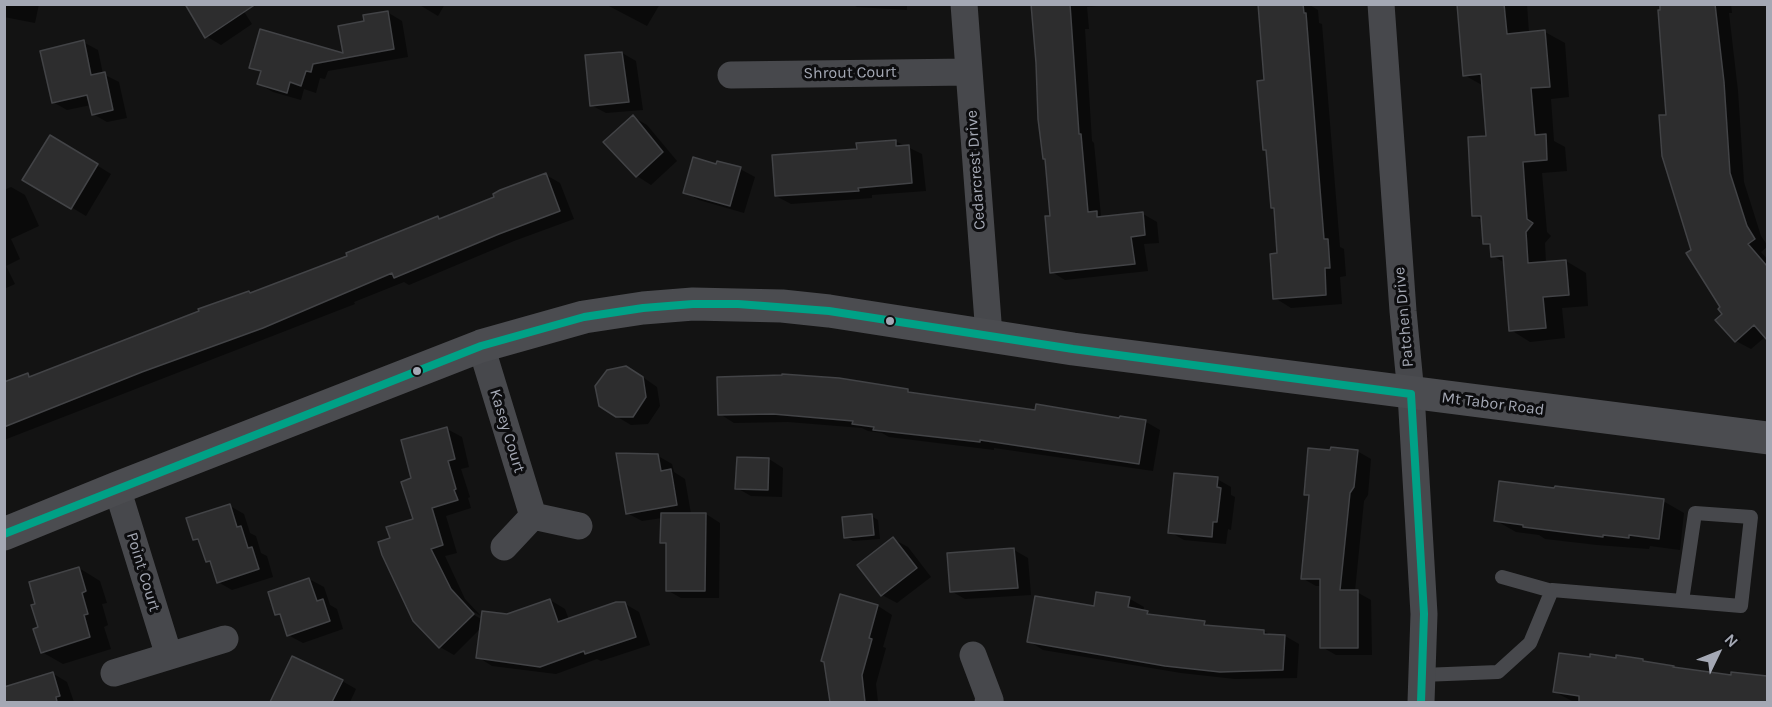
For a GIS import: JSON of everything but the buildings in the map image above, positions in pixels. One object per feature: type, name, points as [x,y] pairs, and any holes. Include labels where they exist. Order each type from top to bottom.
[{"type":"street","name":"Cedarcrest Drive","points":[[964,4],[989,335]]},
{"type":"street","name":"Patchen Drive","points":[[1381,4],[1411,394],[1424,614],[1421,702]]},
{"type":"street","name":"Shrout Court","points":[[731,75],[968,72]]},
{"type":"street","name":"Mt Tabor Road","points":[[4,534],[481,346],[584,317],[643,308],[693,304],[782,306],[829,311],[1073,349],[1767,438]]},
{"type":"street","name":"Kasey Court","points":[[481,346],[533,516]]},
{"type":"street","name":"Point Court","points":[[117,488],[169,656]]},
{"type":"street","points":[[504,547],[533,516],[579,526]]},
{"type":"street","points":[[114,673],[225,639]]},
{"type":"street","points":[[973,655],[993,702]]},
{"type":"lane","points":[[1502,577],[1552,591],[1741,606],[1751,518],[1695,513],[1682,601]]},
{"type":"lane","points":[[1422,675],[1498,672],[1530,643],[1552,591]]},
{"type":"transit line","points":[[4,534],[481,346],[584,317],[643,308],[693,304],[738,304],[829,311],[1073,349],[1411,394]]},
{"type":"transit line","points":[[1411,394],[1424,614],[1421,702]]}]
